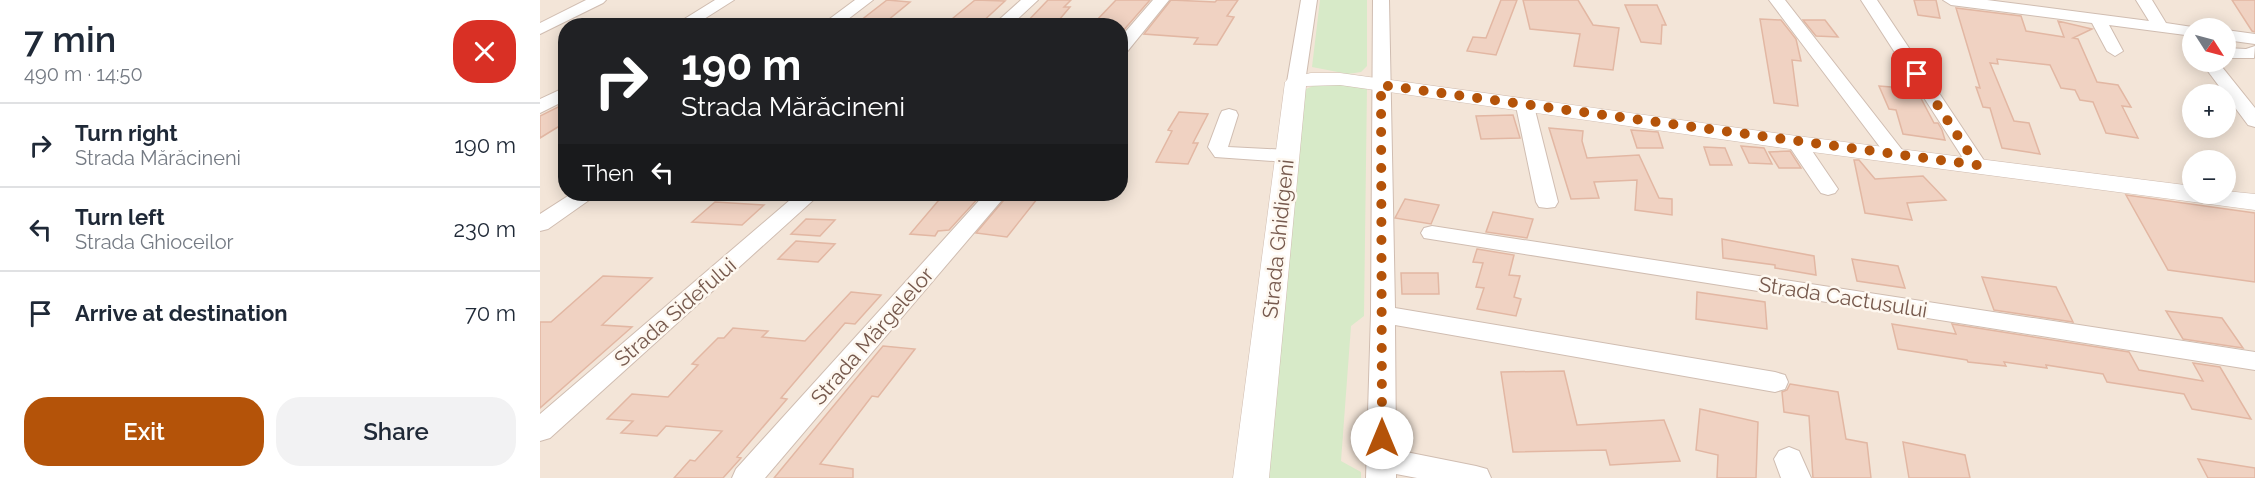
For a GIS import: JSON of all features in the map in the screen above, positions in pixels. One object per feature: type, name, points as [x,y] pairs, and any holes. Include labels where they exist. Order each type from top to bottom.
[{"type":"street","points":[[562,18],[597,0]]},
{"type":"street","points":[[695,18],[726,0]]},
{"type":"street","points":[[839,18],[865,0]]},
{"type":"street","points":[[1009,18],[1030,0]]},
{"type":"street","points":[[1128,40],[1161,0]]},
{"type":"street","name":"Strada Ghidigeni","points":[[1251,478],[1296,82],[1309,0]]},
{"type":"street","points":[[1381,0],[1382,468],[1476,478]]},
{"type":"street","points":[[1777,0],[1896,155]]},
{"type":"street","points":[[1869,0],[1977,165]]},
{"type":"street","points":[[1951,0],[2002,3],[2182,31]]},
{"type":"street","points":[[2144,0],[2161,27]]},
{"type":"street","points":[[2098,19],[2115,51]]},
{"type":"street","points":[[540,29],[558,20]]},
{"type":"street","points":[[2236,38],[2254,44],[2248,54],[2236,53]]},
{"type":"street","points":[[2218,72],[2255,121]]},
{"type":"street","points":[[1296,82],[1331,78],[1797,143],[2255,202]]},
{"type":"street","points":[[540,107],[558,97]]},
{"type":"street","points":[[1525,106],[1547,202]]},
{"type":"street","points":[[1228,115],[1218,147],[1222,153],[1288,156]]},
{"type":"street","points":[[1797,143],[1828,189]]},
{"type":"street","points":[[540,224],[574,201]]},
{"type":"street","name":"Strada Sidefului","points":[[540,430],[801,201]]},
{"type":"street","name":"Strada Mărgelelor","points":[[747,478],[990,201]]},
{"type":"street","name":"Strada Cactusului","points":[[1432,233],[2255,362]]},
{"type":"street","points":[[1383,314],[1775,382]]},
{"type":"shaded area","points":[[540,0],[2255,0],[2255,478],[540,478]]},
{"type":"green space","points":[[1320,0],[1367,0],[1367,66],[1361,72],[1348,74],[1312,67]]},
{"type":"green space","points":[[1327,82],[1367,87],[1364,316],[1351,326],[1341,461],[1361,472],[1361,478],[1265,478],[1304,90]]},
{"type":"building","points":[[887,0],[910,2],[891,18],[864,18]]},
{"type":"building","points":[[975,0],[1005,1],[987,18],[953,18]]},
{"type":"building","points":[[1048,0],[1071,0],[1064,7],[1070,7],[1061,18],[1031,18]]},
{"type":"building","points":[[1116,0],[1150,0],[1128,25],[1128,18],[1099,18]]},
{"type":"building","points":[[1171,0],[1215,2],[1217,0],[1238,0],[1227,16],[1234,17],[1217,45],[1194,44],[1198,38],[1144,34]]},
{"type":"building","points":[[1501,0],[1517,0],[1496,55],[1467,51],[1473,37],[1486,38]]},
{"type":"building","points":[[1523,0],[1578,0],[1593,25],[1619,28],[1613,70],[1574,66],[1580,34],[1530,29]]},
{"type":"building","points":[[1914,0],[1936,0],[1940,18],[1918,15]]},
{"type":"building","points":[[2232,0],[2255,0],[2255,32],[2252,31]]},
{"type":"building","points":[[1625,5],[1657,5],[1666,25],[1662,25],[1661,44],[1641,42]]},
{"type":"building","points":[[1956,8],[2021,16],[2026,31],[2064,37],[2058,21],[2092,29],[2073,38],[2078,39],[2097,82],[2118,85],[2131,107],[2122,106],[2138,138],[2106,133],[2093,102],[2080,100],[2075,90],[2061,88],[2050,65],[1997,59],[1998,64],[1990,63],[2014,121],[2029,123],[2040,154],[2002,148],[1990,108],[1983,107],[1976,87],[1980,88]]},
{"type":"building","points":[[1760,19],[1781,20],[1796,39],[1801,61],[1792,60],[1798,106],[1774,103]]},
{"type":"building","points":[[1803,20],[1825,20],[1838,37],[1816,36]]},
{"type":"building","points":[[1879,86],[1916,89],[1934,123],[1938,123],[1942,130],[1945,140],[1903,134],[1896,110],[1889,109]]},
{"type":"building","points":[[558,107],[558,127],[540,138],[540,116]]},
{"type":"building","points":[[1179,112],[1208,114],[1193,143],[1198,143],[1188,164],[1156,162],[1172,131],[1168,130]]},
{"type":"building","points":[[1513,115],[1520,138],[1481,139],[1476,116]]},
{"type":"building","points":[[1549,128],[1583,131],[1582,141],[1587,158],[1639,155],[1659,198],[1672,199],[1672,215],[1635,210],[1637,180],[1594,182],[1599,198],[1571,199]]},
{"type":"building","points":[[1631,130],[1658,132],[1663,148],[1637,148]]},
{"type":"building","points":[[1741,146],[1764,148],[1772,164],[1749,163]]},
{"type":"building","points":[[1704,147],[1725,148],[1732,165],[1710,165]]},
{"type":"building","points":[[1790,151],[1801,168],[1779,168],[1769,152]]},
{"type":"building","points":[[1854,160],[1859,160],[1875,179],[1923,176],[1946,200],[1907,203],[1912,220],[1865,213]]},
{"type":"building","points":[[2126,195],[2255,213],[2255,282],[2168,270]]},
{"type":"building","points":[[1405,199],[1439,205],[1431,224],[1395,218]]},
{"type":"building","points":[[938,201],[976,201],[949,230],[938,231],[935,236],[910,234]]},
{"type":"building","points":[[1003,201],[1035,201],[1007,237],[976,233]]},
{"type":"building","points":[[715,202],[764,205],[742,225],[692,222]]},
{"type":"building","points":[[1493,212],[1533,219],[1527,238],[1486,232]]},
{"type":"building","points":[[806,219],[835,220],[820,236],[791,234]]},
{"type":"building","points":[[1722,239],[1814,256],[1816,275],[1775,268],[1775,265],[1723,258]]},
{"type":"building","points":[[796,241],[835,244],[818,262],[778,259]]},
{"type":"building","points":[[1477,249],[1514,255],[1509,275],[1520,276],[1514,297],[1521,299],[1516,316],[1477,309],[1484,288],[1476,287],[1483,263],[1473,262]]},
{"type":"building","points":[[1852,259],[1898,266],[1905,288],[1857,281]]},
{"type":"building","points":[[1401,273],[1438,273],[1439,294],[1402,294]]},
{"type":"building","points":[[603,276],[652,278],[602,325],[632,327],[540,408],[540,322],[551,322]]},
{"type":"building","points":[[1982,277],[2056,287],[2073,322],[1994,310]]},
{"type":"building","points":[[851,292],[881,295],[855,324],[845,323],[781,398],[787,399],[737,457],[741,458],[723,478],[674,478],[690,460],[695,461],[722,431],[666,426],[657,436],[621,433],[633,421],[607,419],[632,394],[668,397],[698,365],[692,364],[718,338],[724,338],[733,328],[768,331],[762,337],[805,341]]},
{"type":"building","points":[[1697,292],[1765,302],[1767,329],[1696,319]]},
{"type":"building","points":[[2166,311],[2222,318],[2243,348],[2183,339]]},
{"type":"building","points":[[1892,324],[1956,334],[1952,324],[2129,352],[2139,370],[2203,381],[2193,363],[2220,367],[2251,419],[2192,409],[2184,394],[2107,382],[2103,374],[2046,365],[2047,368],[2004,362],[2006,366],[1968,362],[1898,349]]},
{"type":"building","points":[[883,346],[915,349],[878,397],[872,396],[820,464],[853,469],[853,478],[774,478]]},
{"type":"building","points":[[1564,371],[1577,425],[1664,420],[1680,461],[1610,465],[1606,450],[1513,452],[1501,372]]},
{"type":"building","points":[[1790,384],[1838,392],[1846,439],[1867,443],[1871,478],[1813,478],[1809,416],[1784,412],[1782,392],[1787,390]]},
{"type":"building","points":[[1700,409],[1758,422],[1756,478],[1717,478],[1718,455],[1696,450]]},
{"type":"building","points":[[1903,442],[1965,455],[1970,478],[1909,478]]},
{"type":"building","points":[[2198,459],[2255,468],[2255,478],[2208,478]]},
{"type":"route","points":[[1382,438],[1381,85],[1797,143],[1977,165],[1917,74]]}]
